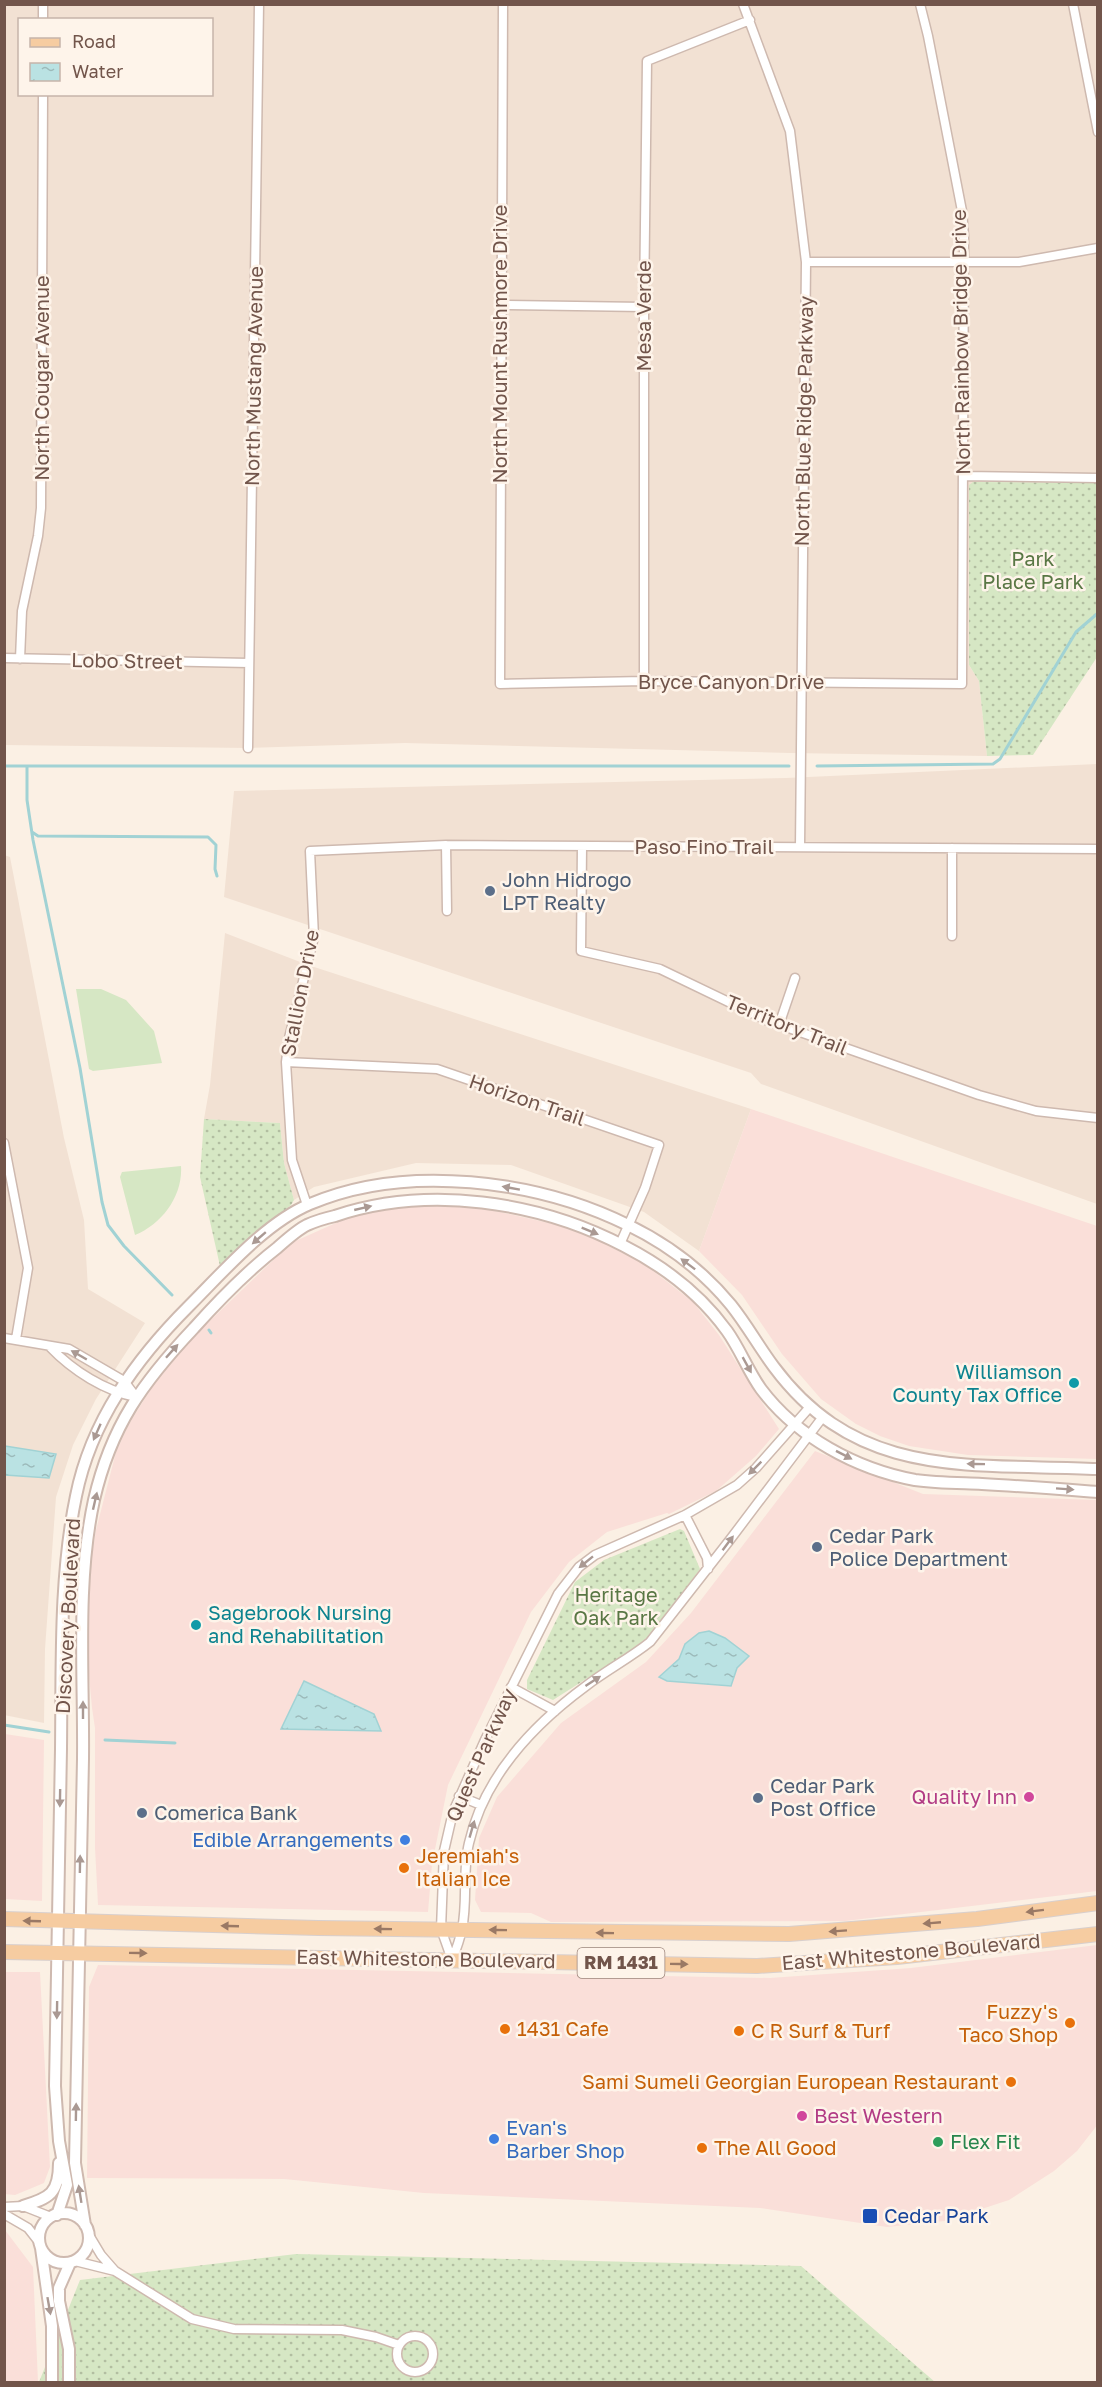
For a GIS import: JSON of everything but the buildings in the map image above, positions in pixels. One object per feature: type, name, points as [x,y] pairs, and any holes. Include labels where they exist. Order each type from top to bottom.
[{"type":"main road","name":"East Whitestone Boulevard","points":[[4,1919],[660,1934],[789,1934],[977,1919],[1098,1903]]},
{"type":"main road","name":"East Whitestone Boulevard","points":[[4,1952],[58,1951],[790,1965],[897,1957],[1098,1934]]},
{"type":"street","name":"North Mustang Avenue","points":[[248,748],[259,4]]},
{"type":"street","name":"North Mount Rushmore Drive","points":[[500,684],[502,4]]},
{"type":"street","name":"North Blue Ridge Parkway","points":[[743,4],[790,131],[806,262],[800,847]]},
{"type":"street","name":"North Rainbow Bridge Drive","points":[[920,4],[962,211],[964,262],[962,684]]},
{"type":"street","points":[[1073,4],[1098,132]]},
{"type":"street","name":"Mesa Verde","points":[[644,681],[644,307],[647,61],[750,20]]},
{"type":"street","name":"North Cougar Avenue","points":[[20,659],[22,611],[37,544],[41,508],[43,96]]},
{"type":"street","points":[[806,262],[1019,262],[1098,248]]},
{"type":"street","points":[[500,305],[644,307]]},
{"type":"street","points":[[963,476],[1098,478]]},
{"type":"street","name":"Lobo Street","points":[[4,658],[249,663]]},
{"type":"street","name":"Bryce Canyon Drive","points":[[500,684],[644,681],[962,684]]},
{"type":"street","points":[[446,845],[447,911]]},
{"type":"street","name":"Paso Fino Trail","points":[[310,851],[446,845],[1098,849]]},
{"type":"street","name":"Territory Trail","points":[[582,846],[581,951],[660,969],[779,1025],[979,1095],[1036,1111],[1098,1118]]},
{"type":"street","points":[[952,848],[952,936]]},
{"type":"street","name":"Stallion Drive","points":[[307,1205],[292,1160],[286,1062],[289,1038],[314,937],[310,851]]},
{"type":"street","points":[[779,1025],[795,978]]},
{"type":"street","name":"Horizon Trail","points":[[286,1062],[437,1069],[659,1146],[645,1188],[620,1244]]},
{"type":"street","points":[[4,1143],[28,1269],[16,1339]]},
{"type":"street","name":"Discovery Boulevard","points":[[54,2216],[67,2185],[59,2141],[55,2086],[62,1683],[68,1551],[76,1494],[88,1453],[124,1381],[165,1330],[266,1232],[307,1205],[344,1193],[381,1185],[453,1181],[497,1185],[540,1193],[628,1225],[661,1244],[694,1268],[731,1304],[770,1363],[809,1408],[868,1445],[924,1461],[1098,1469]]},
{"type":"street","name":"Discovery Boulevard","points":[[87,2230],[75,2163],[83,1610],[89,1530],[103,1468],[136,1397],[153,1372],[232,1286],[307,1225],[365,1206],[436,1200],[518,1209],[558,1219],[620,1244],[672,1276],[729,1332],[758,1385],[777,1408],[809,1435],[858,1462],[915,1479],[1098,1492]]},
{"type":"street","points":[[4,1338],[69,1349],[124,1381],[136,1397]]},
{"type":"street","points":[[50,1347],[64,1362],[116,1394],[136,1397]]},
{"type":"street","name":"Quest Parkway","points":[[452,1960],[441,1929],[444,1851],[453,1812],[511,1687],[558,1594],[579,1567],[595,1555],[610,1546],[685,1515],[737,1485],[756,1468],[809,1408]]},
{"type":"street","name":"Quest Parkway","points":[[452,1960],[462,1929],[465,1865],[472,1827],[481,1806],[507,1763],[523,1743],[555,1711],[650,1642],[822,1418]]},
{"type":"street","points":[[685,1515],[707,1558],[708,1569]]},
{"type":"street","points":[[511,1687],[555,1711]]},
{"type":"street","points":[[459,1796],[481,1806]]},
{"type":"street","points":[[4,2207],[23,2206],[44,2200],[56,2185],[59,2172],[59,2141]]},
{"type":"street","points":[[23,2206],[54,2216],[73,2215],[87,2230],[101,2255],[115,2271],[192,2319],[234,2329],[342,2330],[376,2337],[399,2345]]},
{"type":"street","points":[[4,2214],[28,2228],[53,2260],[115,2271]]},
{"type":"street","points":[[52,2382],[52,2326],[40,2245],[43,2225],[54,2216]]},
{"type":"street","points":[[69,2382],[69,2349],[59,2301],[59,2288],[73,2262],[86,2250],[87,2230]]},
{"type":"street","points":[[419,2336],[429,2341],[434,2352],[432,2363],[423,2371],[412,2372],[402,2367],[397,2356],[399,2345],[407,2337],[419,2336]]},
{"type":"shaded area","points":[[5,5],[1097,5],[1097,483],[973,482],[969,665],[979,681],[987,756],[405,743],[248,748],[5,745]]},
{"type":"shaded area","points":[[1097,764],[1097,1204],[761,1084],[751,1073],[224,897],[234,791],[786,778]]},
{"type":"shaded area","points":[[4,855],[10,857],[64,1138],[84,1220],[88,1289],[145,1323],[96,1399],[73,1445],[56,1497],[45,1649],[44,1723],[4,1715]]},
{"type":"shaded area","points":[[225,933],[308,965],[751,1109],[699,1251],[644,1212],[511,1165],[416,1163],[314,1187],[294,1200],[284,1163],[280,1123],[204,1119],[210,1085]]},
{"type":"shaded area","points":[[751,1109],[1097,1226],[1097,1459],[968,1455],[909,1446],[880,1436],[856,1424],[821,1399],[782,1354],[742,1295],[699,1251]]},
{"type":"shaded area","points":[[439,1205],[482,1208],[558,1225],[596,1239],[647,1266],[693,1302],[719,1335],[779,1429],[756,1456],[716,1491],[669,1514],[607,1532],[569,1562],[531,1612],[448,1785],[432,1864],[428,1912],[98,1905],[95,1848],[95,1728],[83,1610],[96,1530],[116,1452],[129,1424],[152,1387],[191,1339],[291,1243],[347,1218],[385,1208]]},
{"type":"shaded area","points":[[815,1451],[923,1494],[1097,1500],[1097,1891],[845,1921],[551,1922],[531,1913],[481,1912],[475,1900],[479,1838],[497,1797],[561,1723],[646,1662],[691,1613]]},
{"type":"shaded area","points":[[5,1734],[44,1740],[42,1901],[5,1899]]},
{"type":"shaded area","points":[[1097,1945],[1098,2123],[1077,2151],[1054,2171],[1009,2200],[945,2221],[887,2227],[760,2208],[424,2193],[284,2179],[87,2178],[89,1987],[98,1965],[770,1978],[911,1968]]},
{"type":"shaded area","points":[[5,1972],[40,1972],[50,2167],[44,2183],[15,2195],[4,2194]]},
{"type":"shaded area","points":[[5,2230],[33,2267],[38,2382],[5,2382]]},
{"type":"green space","name":"Park Place Park","points":[[973,482],[1097,483],[1097,657],[1033,755],[987,756],[979,681],[969,665],[969,485]]},
{"type":"green space","points":[[1085,569],[1090,589],[1055,597],[1050,576]]},
{"type":"green space","points":[[76,989],[101,989],[126,1000],[154,1031],[162,1063],[93,1071],[89,1069]]},
{"type":"green space","points":[[204,1119],[280,1123],[284,1163],[294,1200],[220,1266],[200,1177]]},
{"type":"green space","points":[[181,1166],[178,1188],[169,1208],[154,1224],[135,1235],[120,1177],[122,1172]]},
{"type":"green space","name":"Heritage Oak Park","points":[[680,1529],[684,1531],[700,1569],[653,1633],[630,1651],[553,1700],[527,1689],[527,1680],[575,1582],[604,1560]]},
{"type":"green space","points":[[296,2254],[801,2266],[935,2382],[39,2382],[80,2280]]},
{"type":"water","points":[[5,1446],[56,1454],[49,1478],[5,1475]]},
{"type":"water","points":[[709,1631],[725,1638],[749,1656],[737,1668],[731,1686],[667,1681],[659,1677],[679,1659],[685,1644],[699,1633]]},
{"type":"water","points":[[304,1681],[374,1714],[381,1731],[281,1729]]},
{"type":"waterway","points":[[817,766],[993,764],[1000,759],[1076,632],[1098,613]]},
{"type":"waterway","points":[[4,766],[789,766]]},
{"type":"waterway","points":[[27,766],[27,800],[33,840],[80,1068],[102,1202],[108,1225],[124,1246],[172,1295]]},
{"type":"waterway","points":[[32,832],[38,836],[208,837],[216,845],[217,876]]},
{"type":"waterway","points":[[4,1725],[49,1732]]},
{"type":"waterway","points":[[105,1740],[175,1743]]},
{"type":"place","name":"John Hidrogo LPT Realty","points":[[490,891]]},
{"type":"place","name":"Williamson County Tax Office","points":[[1074,1383]]},
{"type":"place","name":"Cedar Park Police Department","points":[[817,1547]]},
{"type":"place","name":"Sagebrook Nursing and Rehabilitation","points":[[196,1625]]},
{"type":"place","name":"Quality Inn","points":[[1029,1797]]},
{"type":"place","name":"Cedar Park Post Office","points":[[758,1798]]},
{"type":"place","name":"Comerica Bank","points":[[142,1813]]},
{"type":"place","name":"Edible Arrangements","points":[[405,1840]]},
{"type":"place","name":"Jeremiah's Italian Ice","points":[[404,1868]]},
{"type":"place","name":"Fuzzy's Taco Shop","points":[[1070,2023]]},
{"type":"place","name":"1431 Cafe","points":[[505,2029]]},
{"type":"place","name":"C R Surf & Turf","points":[[739,2031]]},
{"type":"place","name":"Sami Sumeli Georgian European Restaurant","points":[[1011,2082]]},
{"type":"place","name":"Best Western","points":[[802,2116]]},
{"type":"place","name":"Evan's Barber Shop","points":[[494,2139]]},
{"type":"place","name":"Flex Fit","points":[[938,2142]]},
{"type":"place","name":"The All Good","points":[[702,2148]]},
{"type":"place","name":"Cedar Park","points":[[870,2216]]}]
